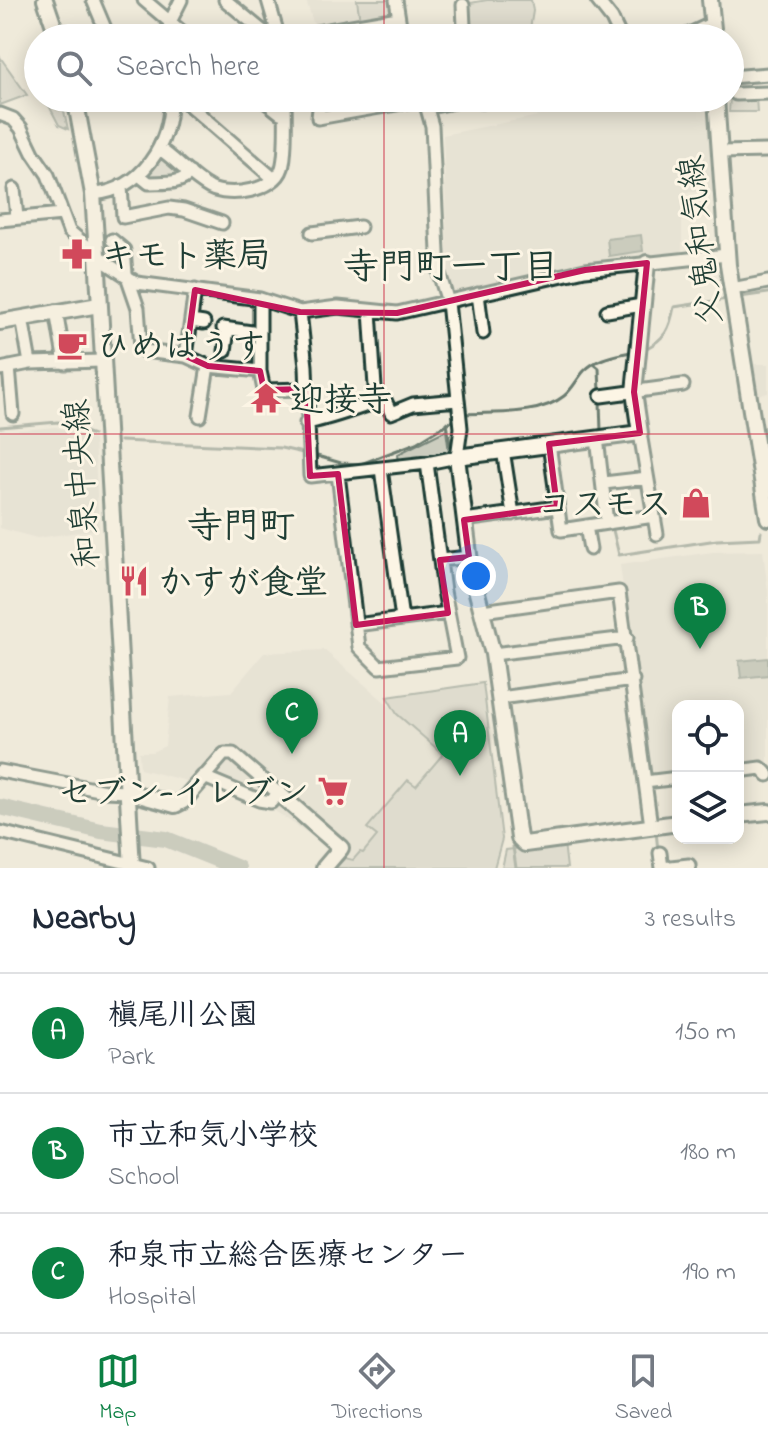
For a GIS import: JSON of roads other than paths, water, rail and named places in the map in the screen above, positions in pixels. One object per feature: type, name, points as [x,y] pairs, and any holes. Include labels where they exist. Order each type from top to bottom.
[{"type":"street","points":[[45,0],[53,24]]},
{"type":"street","points":[[93,0],[103,24]]},
{"type":"street","points":[[144,0],[172,24]]},
{"type":"street","points":[[170,22],[181,0]]},
{"type":"street","points":[[225,0],[254,24]]},
{"type":"street","points":[[268,0],[275,24]]},
{"type":"street","points":[[396,0],[399,24]]},
{"type":"street","points":[[597,0],[614,24]]},
{"type":"street","points":[[710,0],[712,24]]},
{"type":"street","points":[[463,5],[464,24]]},
{"type":"street","points":[[380,24],[398,18]]},
{"type":"street","points":[[744,76],[768,74]]},
{"type":"street","points":[[744,94],[768,93]]},
{"type":"street","name":"和泉中央線","points":[[78,112],[93,194],[131,865]]},
{"type":"street","points":[[93,194],[121,186],[139,175],[160,149],[171,112]]},
{"type":"street","points":[[197,112],[274,179]]},
{"type":"street","points":[[160,149],[213,190],[249,192],[274,179],[282,169],[285,113],[279,112]]},
{"type":"street","points":[[319,112],[318,118],[338,112]]},
{"type":"street","points":[[429,112],[432,126],[439,273],[448,302],[461,428],[457,457],[466,558],[493,654],[519,838],[525,844],[672,824]]},
{"type":"street","name":"父鬼和気線","points":[[717,112],[727,255],[765,472],[768,518]]},
{"type":"street","points":[[0,114],[13,119],[21,128],[48,175],[62,214],[76,239],[137,283],[260,299],[300,312],[338,307],[397,313],[585,270],[727,255]]},
{"type":"street","points":[[719,152],[768,151]]},
{"type":"street","points":[[139,175],[149,183],[176,182],[190,173]]},
{"type":"street","points":[[121,186],[123,217],[169,208],[222,223]]},
{"type":"street","points":[[14,189],[17,217]]},
{"type":"street","points":[[0,220],[62,214]]},
{"type":"street","points":[[312,233],[360,227]]},
{"type":"street","points":[[112,240],[124,250],[126,273],[138,308],[141,347],[144,351],[186,356],[208,366],[260,371]]},
{"type":"street","points":[[647,263],[634,392],[657,534]]},
{"type":"street","points":[[732,289],[768,282]]},
{"type":"street","points":[[186,356],[195,290]]},
{"type":"street","points":[[478,294],[483,333]]},
{"type":"street","points":[[260,299],[260,371],[264,390],[306,389]]},
{"type":"street","points":[[0,322],[99,305]]},
{"type":"street","points":[[607,311],[642,305]]},
{"type":"street","points":[[56,311],[65,363]]},
{"type":"street","points":[[370,311],[376,402]]},
{"type":"street","points":[[300,312],[310,476],[640,433]]},
{"type":"street","points":[[22,318],[30,363]]},
{"type":"street","points":[[191,321],[204,323]]},
{"type":"street","points":[[225,351],[226,328],[259,333]]},
{"type":"street","points":[[13,414],[5,368],[30,363],[102,361]]},
{"type":"street","points":[[200,416],[208,366]]},
{"type":"street","points":[[601,396],[683,385]]},
{"type":"street","points":[[306,423],[337,417],[385,400],[391,413],[413,404],[458,400]]},
{"type":"street","points":[[597,438],[610,521]]},
{"type":"street","points":[[549,444],[561,530],[654,516]]},
{"type":"street","points":[[503,450],[513,514]]},
{"type":"street","points":[[338,474],[359,647],[379,667],[457,658],[427,463]]},
{"type":"street","points":[[381,469],[402,619]]},
{"type":"street","points":[[606,483],[647,478]]},
{"type":"street","points":[[464,520],[557,507]]},
{"type":"street","points":[[586,526],[590,549]]},
{"type":"street","points":[[440,560],[466,558]]},
{"type":"street","points":[[482,611],[619,592],[651,826]]},
{"type":"street","points":[[356,625],[448,613]]},
{"type":"street","points":[[493,654],[627,638]]},
{"type":"street","points":[[500,698],[633,680]]},
{"type":"street","points":[[0,771],[175,805],[183,801],[224,754],[233,754],[341,848],[324,868]]},
{"type":"street","points":[[744,770],[761,768],[768,775]]},
{"type":"street","points":[[204,777],[259,800],[271,802],[278,793]]},
{"type":"street","points":[[645,782],[672,779]]},
{"type":"street","points":[[744,814],[768,812]]},
{"type":"street","points":[[0,832],[148,868]]},
{"type":"street","points":[[660,853],[662,868],[689,865],[689,868]]},
{"type":"waterway","points":[[740,297],[768,293]]},
{"type":"waterway","points":[[645,349],[666,332],[674,307],[727,299]]},
{"type":"waterway","points":[[465,414],[516,412],[542,407],[570,391],[594,363],[630,352]]},
{"type":"waterway","points":[[594,364],[599,368],[600,393]]},
{"type":"waterway","points":[[600,401],[601,432]]},
{"type":"waterway","points":[[317,456],[341,463],[361,464],[416,443],[457,418]]},
{"type":"waterway","points":[[0,427],[58,422],[93,435]]},
{"type":"waterway","points":[[447,422],[451,453]]},
{"type":"waterway","points":[[120,441],[281,448],[303,453]]},
{"type":"waterway","points":[[612,526],[619,555],[717,540],[760,538],[761,532]]},
{"type":"waterway","points":[[507,804],[516,868]]},
{"type":"waterway","points":[[0,807],[101,831],[166,839],[238,868]]},
{"type":"waterway","points":[[656,831],[658,851]]},
{"type":"place","name":"キモト薬局","points":[[77,254]]},
{"type":"place","name":"ひめはうす","points":[[72,345]]},
{"type":"place","name":"迎接寺","points":[[266,398]]},
{"type":"place","name":"コスモス","points":[[696,503]]},
{"type":"place","name":"かすが食堂","points":[[134,581]]},
{"type":"place","name":"市立和気小学校","points":[[700,649]]},
{"type":"place","name":"和泉市立総合医療センター","points":[[292,754]]},
{"type":"place","name":"槇尾川公園","points":[[460,776]]},
{"type":"place","name":"セブン-イレブン","points":[[333,791]]},
{"type":"district","name":"寺門町一丁目","points":[[451,265]]},
{"type":"district","name":"寺門町","points":[[241,524]]}]
